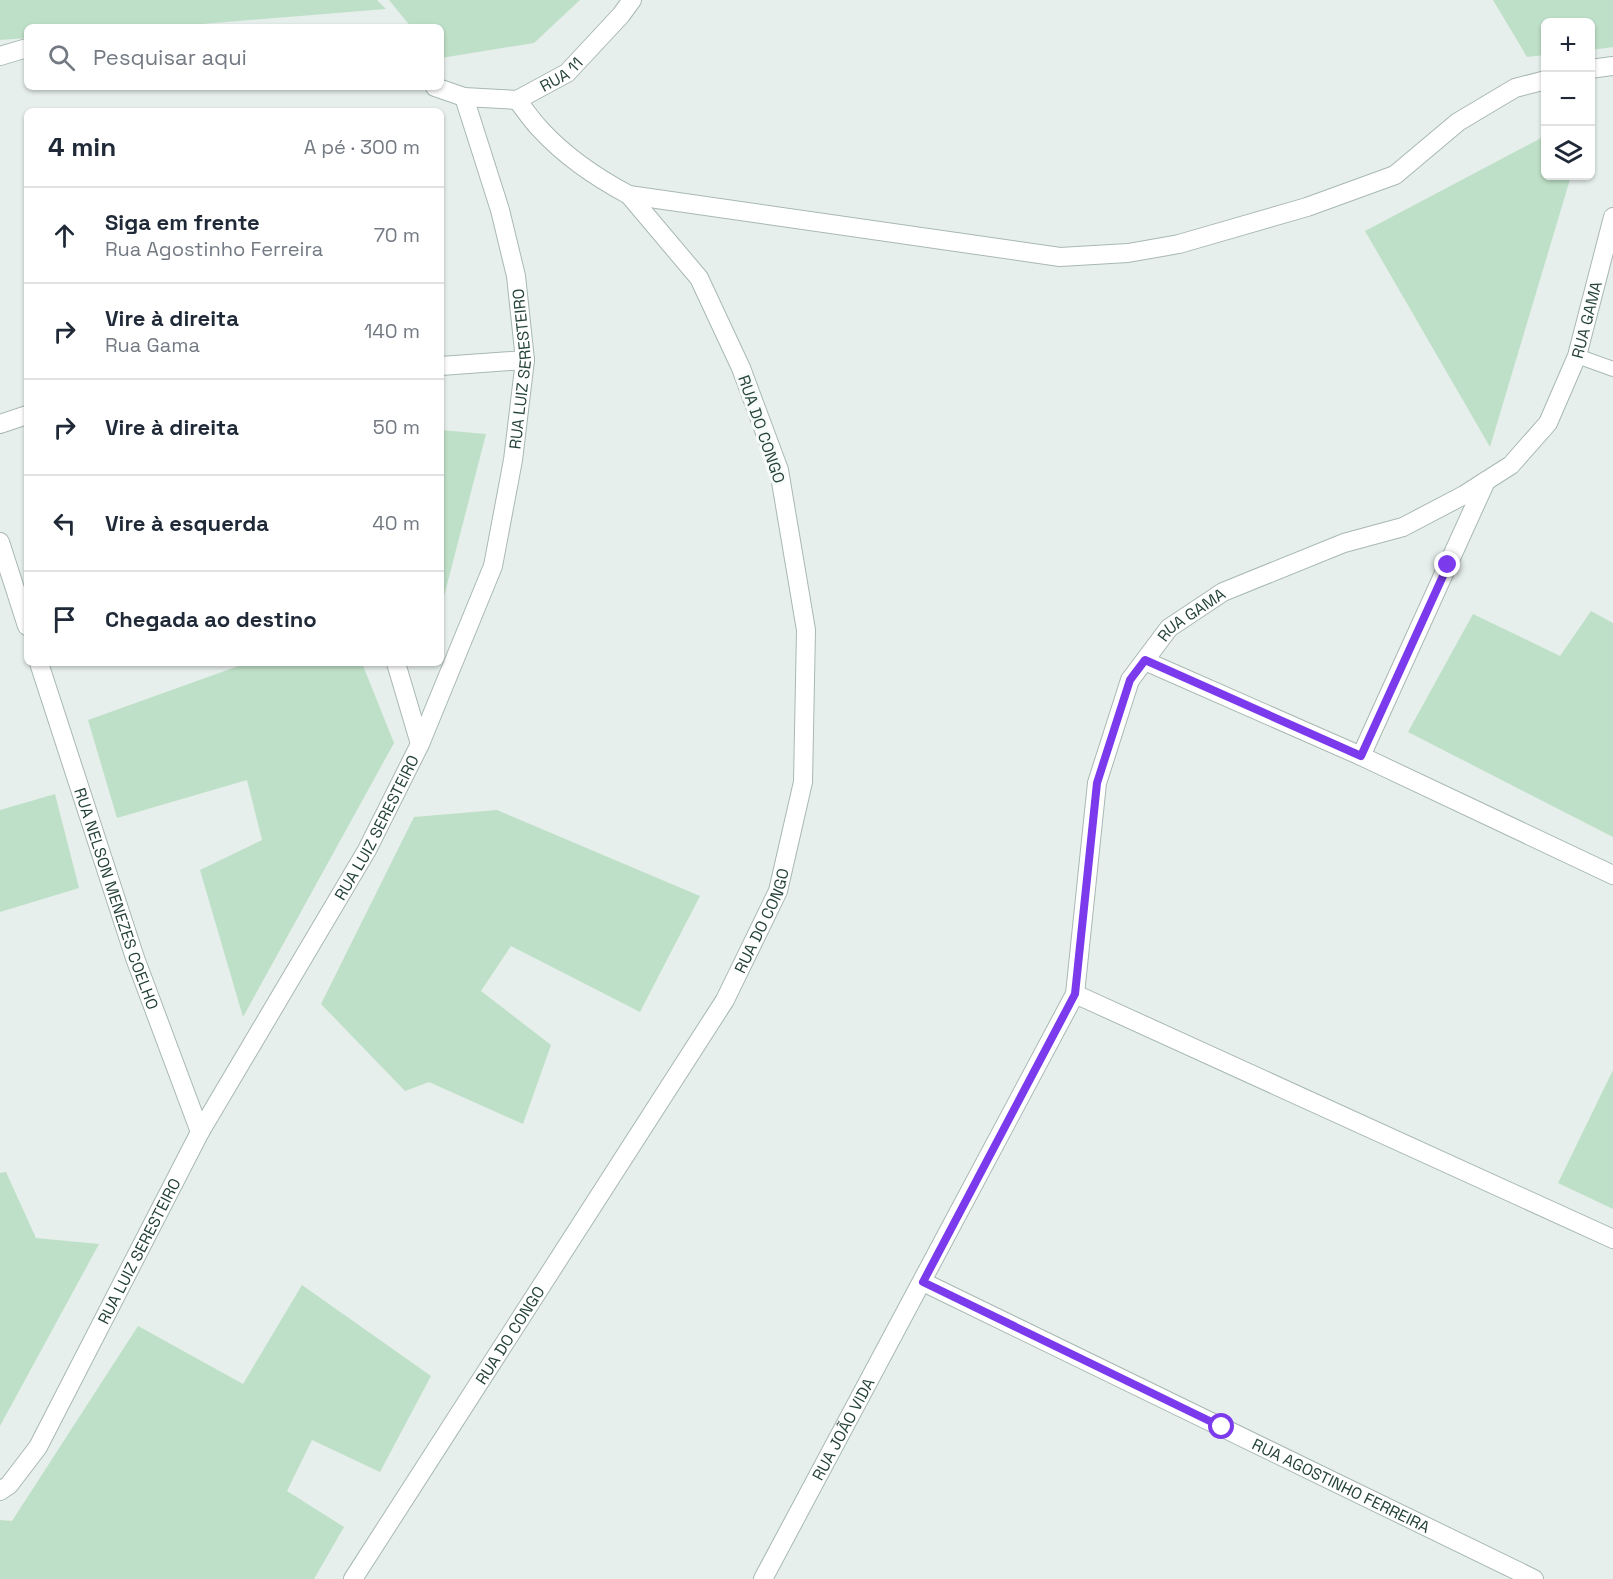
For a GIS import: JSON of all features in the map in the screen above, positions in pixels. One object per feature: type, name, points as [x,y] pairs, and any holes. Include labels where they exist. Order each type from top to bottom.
[{"type":"street","name":"RUA 11","points":[[517,100],[567,73],[632,0]]},
{"type":"street","points":[[0,56],[24,49]]},
{"type":"street","points":[[1595,68],[1613,66]]},
{"type":"street","points":[[444,90],[464,97],[517,100],[540,130],[569,155],[606,182],[629,195],[1060,257],[1128,253],[1179,244],[1296,211],[1395,175],[1458,122],[1515,88],[1541,81]]},
{"type":"street","name":"RUA LUIZ SERESTEIRO","points":[[0,1491],[9,1485],[38,1447],[200,1132],[367,850],[420,744],[493,566],[513,460],[525,360],[516,276],[500,210],[464,97]]},
{"type":"street","name":"RUA DO CONGO","points":[[353,1579],[725,1000],[778,891],[802,782],[806,630],[779,470],[741,368],[699,278],[629,195]]},
{"type":"street","name":"RUA GAMA","points":[[923,1282],[1075,994],[1097,783],[1130,680],[1169,628],[1223,592],[1344,543],[1403,527],[1511,465],[1548,423],[1576,356],[1613,218]]},
{"type":"street","points":[[444,366],[525,360]]},
{"type":"street","points":[[0,424],[24,416]]},
{"type":"street","points":[[1361,756],[1486,481]]},
{"type":"street","points":[[0,542],[24,617]]},
{"type":"street","points":[[1145,660],[1361,756],[1613,875]]},
{"type":"street","name":"RUA NELSON MENEZES COELHO","points":[[40,666],[135,958],[200,1132]]},
{"type":"street","points":[[397,666],[420,744]]},
{"type":"street","points":[[1075,994],[1613,1239]]},
{"type":"street","name":"RUA JOÃO VIDA","points":[[763,1579],[923,1282]]},
{"type":"street","name":"RUA AGOSTINHO FERREIRA","points":[[923,1282],[1534,1579]]},
{"type":"lane","points":[[1576,356],[1613,369]]},
{"type":"green space","points":[[0,0],[377,0],[386,9],[201,24],[24,24],[24,38],[0,40]]},
{"type":"green space","points":[[389,0],[580,0],[534,43],[444,58],[444,24],[409,24]]},
{"type":"green space","points":[[1493,0],[1613,0],[1613,47],[1595,49],[1595,18],[1541,18],[1541,55],[1527,57]]},
{"type":"green space","points":[[1541,138],[1541,180],[1570,180],[1490,447],[1365,231]]},
{"type":"green space","points":[[444,430],[486,434],[444,596]]},
{"type":"green space","points":[[1591,611],[1613,623],[1613,837],[1408,732],[1473,614],[1560,656]]},
{"type":"green space","points":[[239,666],[363,666],[394,743],[243,1017],[200,870],[262,840],[247,780],[117,818],[88,720]]},
{"type":"green space","points":[[55,794],[79,888],[0,912],[0,810]]},
{"type":"green space","points":[[497,810],[700,896],[640,1012],[511,946],[481,991],[551,1045],[523,1124],[429,1082],[405,1091],[321,1004],[414,817]]},
{"type":"green space","points":[[1613,1070],[1613,1209],[1558,1183]]},
{"type":"green space","points":[[6,1172],[36,1238],[99,1244],[0,1426],[0,1173]]},
{"type":"green space","points":[[302,1285],[431,1376],[380,1472],[312,1440],[287,1491],[344,1527],[314,1579],[0,1579],[0,1520],[12,1521],[138,1326],[243,1384]]},
{"type":"route","points":[[1222,1427],[923,1282],[1075,994],[1097,783],[1130,680],[1145,660],[1361,756],[1448,565]]}]
